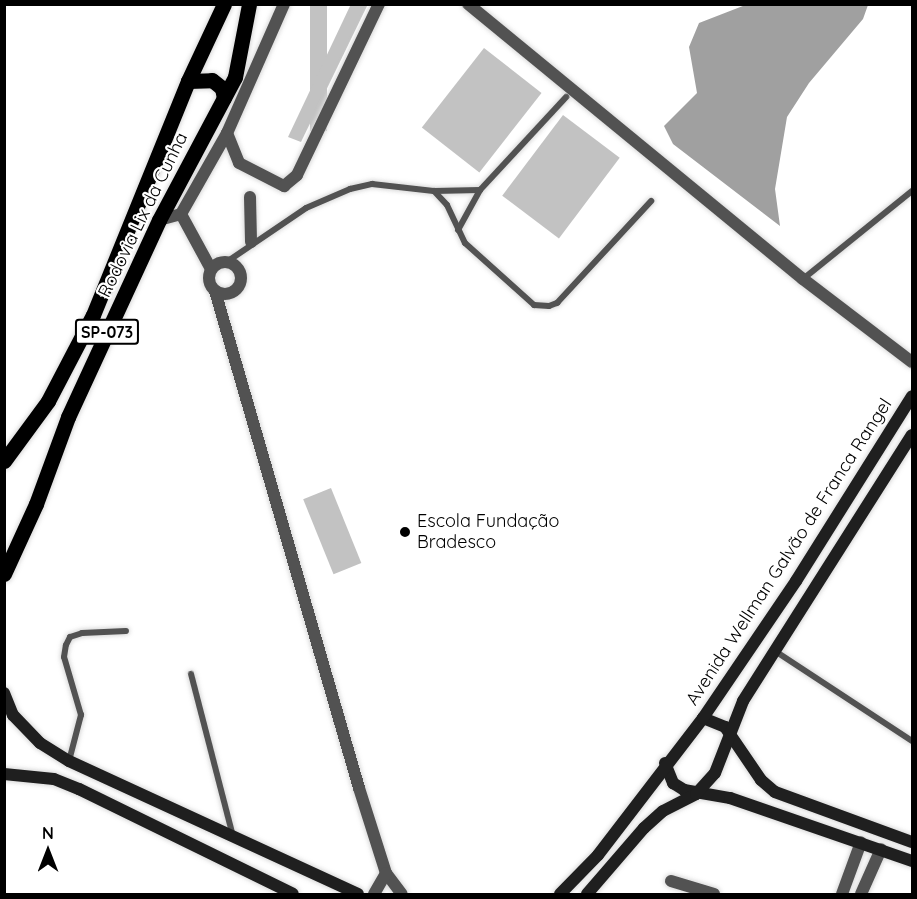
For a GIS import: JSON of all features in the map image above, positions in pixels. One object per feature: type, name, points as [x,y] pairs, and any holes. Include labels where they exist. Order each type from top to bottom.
[{"type":"main road","name":"Rodovia Lix da Cunha","points":[[4,461],[48,402],[93,315],[188,81],[225,4]]},
{"type":"main road","name":"Rodovia Lix da Cunha","points":[[5,573],[36,504],[68,417],[159,220],[235,77],[249,4]]},
{"type":"main road","points":[[188,81],[212,80],[222,88],[224,98]]},
{"type":"main road","name":"Avenida Wellman Galvão de Franca Rangel","points":[[560,894],[598,855],[665,763],[703,718],[796,581],[912,396]]},
{"type":"main road","points":[[587,894],[644,828],[663,811],[696,794],[723,761],[743,701],[912,435]]},
{"type":"main road","points":[[4,543],[5,573]]},
{"type":"main road","points":[[4,693],[9,715],[39,743],[69,761],[358,894]]},
{"type":"main road","points":[[703,718],[719,723],[731,734],[761,780],[775,792],[912,842]]},
{"type":"main road","points":[[665,763],[674,783],[696,794],[730,798],[912,861]]},
{"type":"main road","points":[[4,774],[45,778],[79,789],[293,894]]},
{"type":"street","points":[[159,220],[181,214],[227,134],[284,4]]},
{"type":"street","points":[[227,134],[239,164],[274,185],[291,183],[379,4]]},
{"type":"street","points":[[468,4],[803,279],[912,362]]},
{"type":"street","points":[[189,163],[196,187]]},
{"type":"street","points":[[250,197],[251,242]]},
{"type":"street","points":[[181,214],[211,269],[208,282],[215,291],[386,873],[402,894]]},
{"type":"street","points":[[211,269],[228,261],[238,267],[240,284],[226,294],[215,291]]},
{"type":"street","points":[[842,894],[861,842]]},
{"type":"street","points":[[861,894],[881,849]]},
{"type":"street","points":[[374,894],[386,873]]},
{"type":"street","points":[[671,881],[714,894]]},
{"type":"lane","points":[[458,230],[480,190],[566,97]]},
{"type":"lane","points":[[228,261],[251,242],[306,208],[350,189],[372,184],[434,191],[480,190]]},
{"type":"lane","points":[[803,279],[912,190]]},
{"type":"lane","points":[[434,191],[447,206],[465,243],[534,305],[549,306],[557,303],[651,201]]},
{"type":"lane","points":[[69,761],[81,715],[64,657],[66,645],[70,637],[82,633],[126,631]]},
{"type":"lane","points":[[775,651],[912,741]]},
{"type":"lane","points":[[191,674],[233,837]]},
{"type":"shaded area","points":[[748,4],[868,5],[863,19],[809,83],[787,117],[775,189],[780,226],[673,144],[664,126],[697,93],[689,47],[699,23]]},
{"type":"building","points":[[310,4],[327,4],[327,131],[310,131]]},
{"type":"building","points":[[351,4],[368,4],[301,142],[288,137]]},
{"type":"building","points":[[484,48],[542,93],[479,173],[422,128]]},
{"type":"building","points":[[563,115],[620,158],[559,238],[502,196]]},
{"type":"building","points":[[331,488],[361,563],[334,574],[303,499]]},
{"type":"place","name":"Escola Fundação Bradesco","points":[[405,532]]}]
